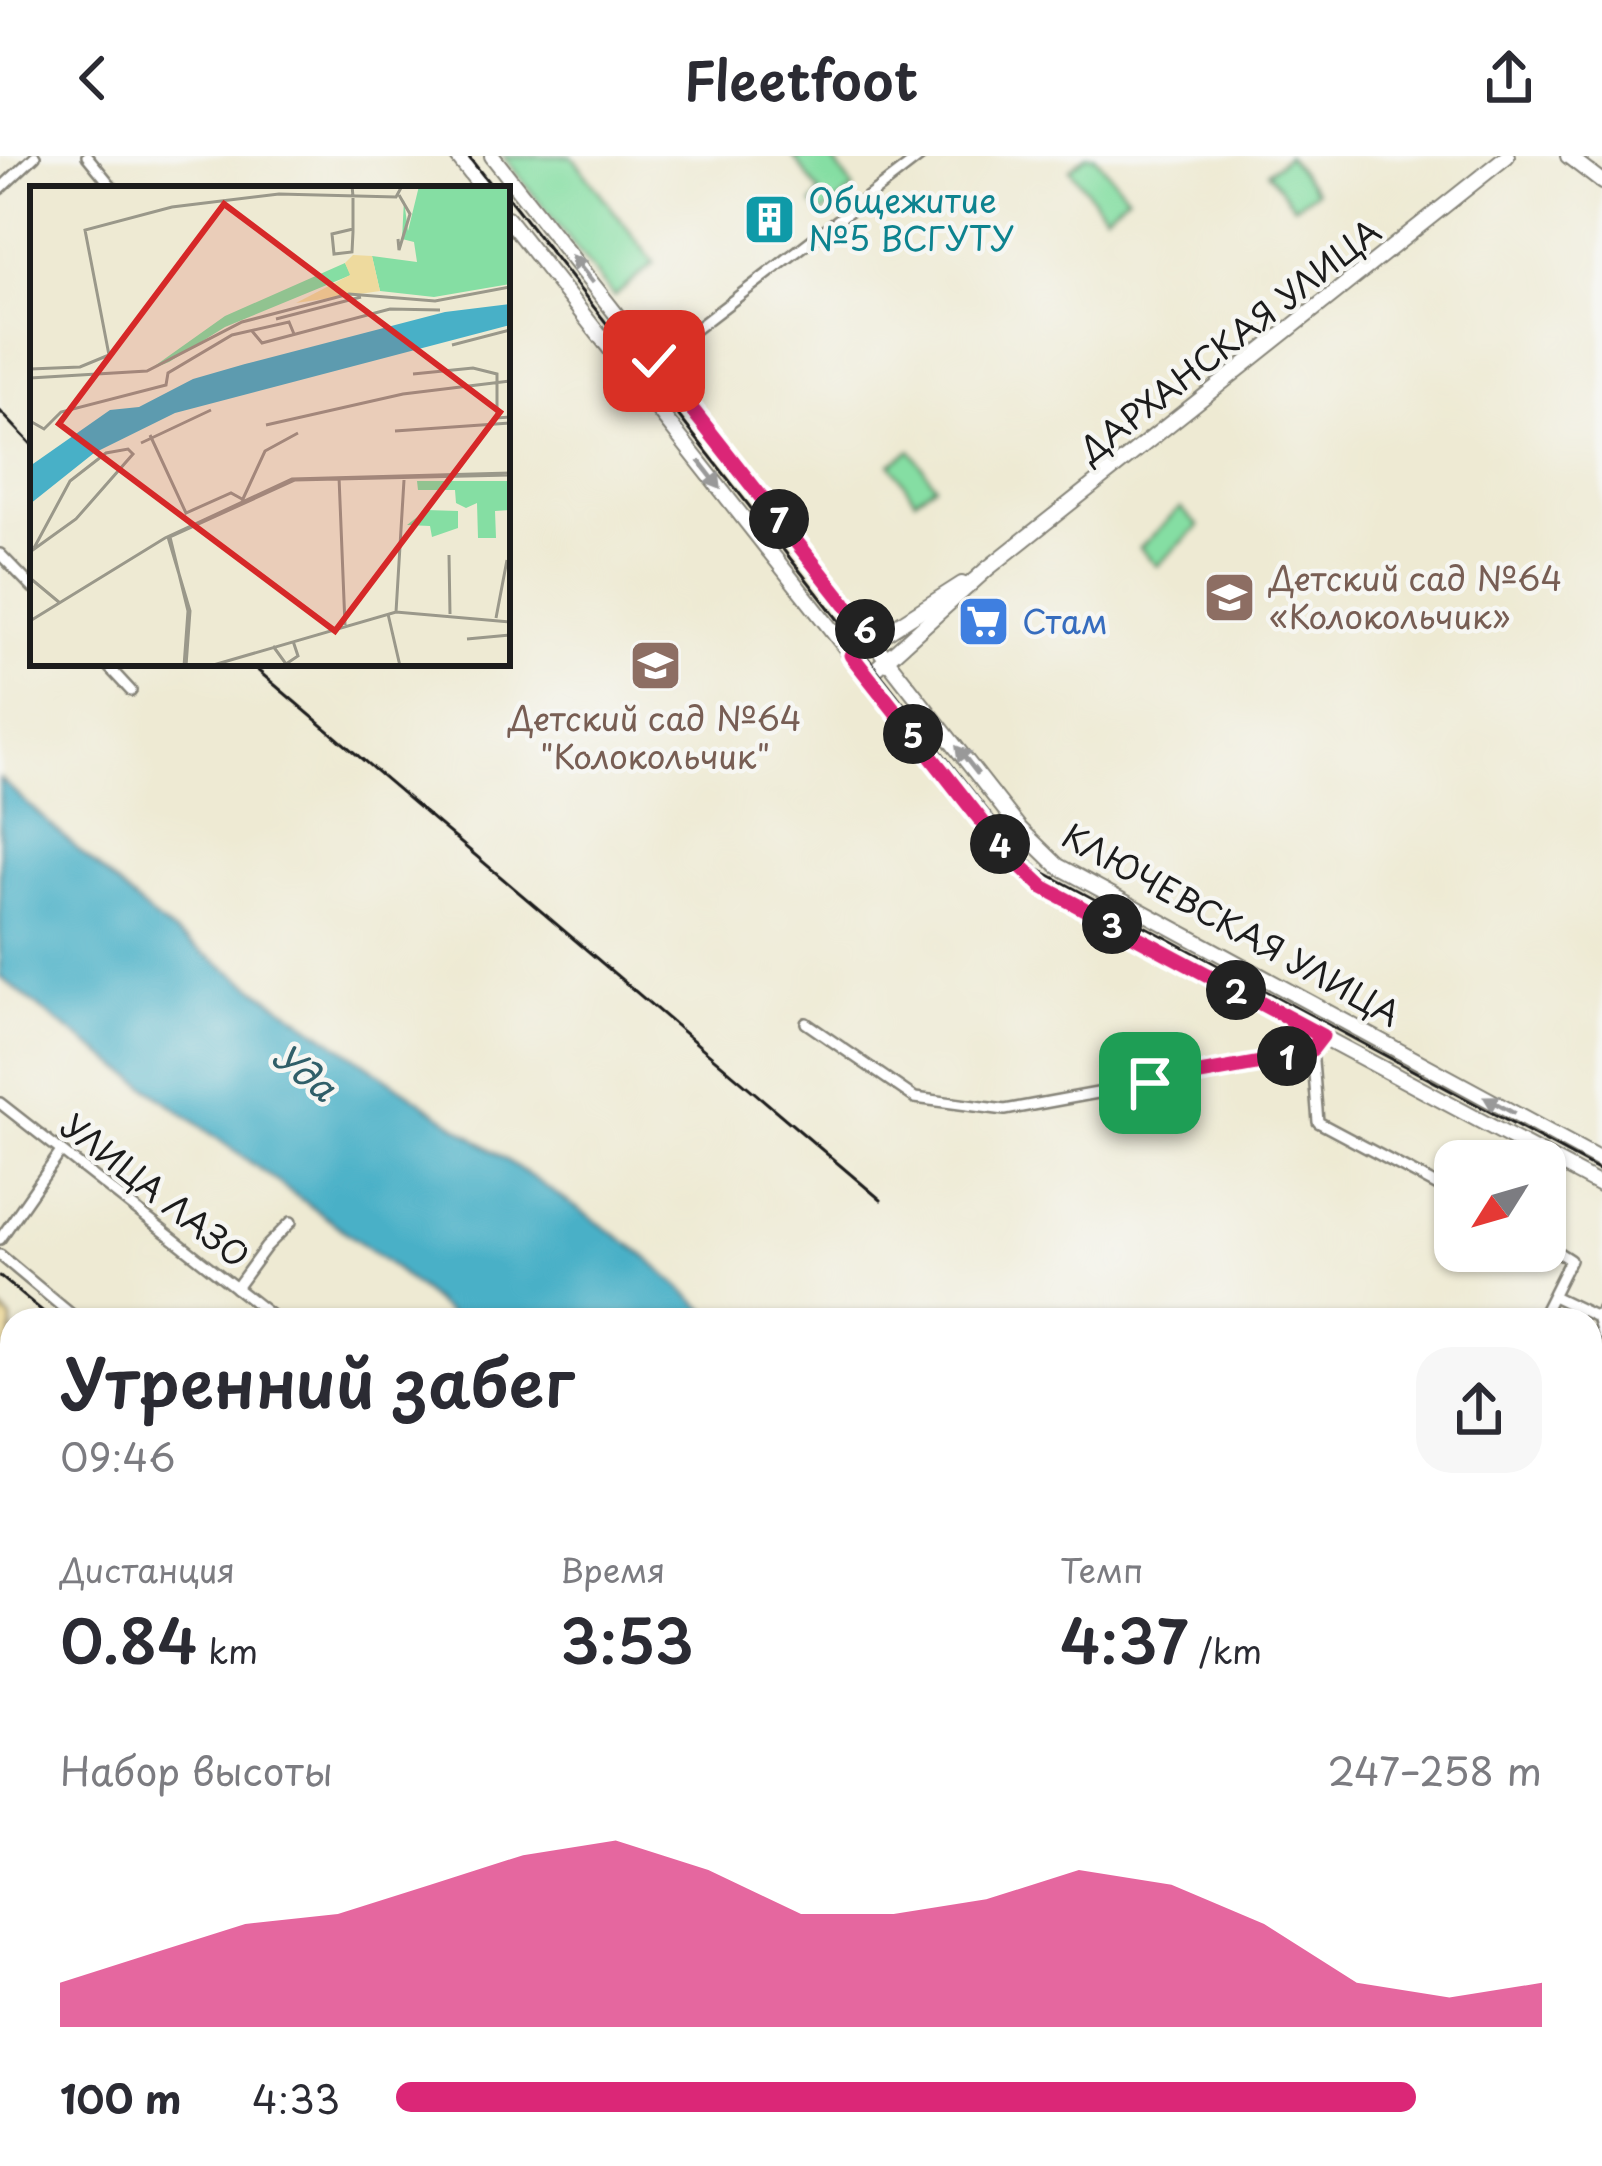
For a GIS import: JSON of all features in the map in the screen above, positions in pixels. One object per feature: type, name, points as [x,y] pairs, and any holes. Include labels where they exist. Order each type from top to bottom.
[{"type":"main road","points":[[457,156],[482,186]]},
{"type":"main road","name":"КЛЮЧЕВСКАЯ УЛИЦА","points":[[493,156],[1020,829],[1058,866],[1602,1160]]},
{"type":"main road","name":"ДАРХАНСКАЯ УЛИЦА","points":[[868,676],[987,569],[1507,156]]},
{"type":"main road","points":[[1568,156],[1602,182]]},
{"type":"main road","name":"КЛЮЧЕВСКАЯ УЛИЦА","points":[[510,222],[1006,852],[1043,887],[1317,1042],[1602,1186]]},
{"type":"main road","name":"ДАРХАНСКАЯ УЛИЦА","points":[[851,655],[987,569]]},
{"type":"street","points":[[0,189],[35,156]]},
{"type":"street","points":[[87,156],[112,186]]},
{"type":"street","points":[[654,361],[921,156]]},
{"type":"street","points":[[0,554],[30,585]]},
{"type":"street","points":[[107,666],[131,691]]},
{"type":"street","points":[[806,1023],[915,1098],[1005,1110],[1261,1063],[1317,1042],[1318,1122],[1434,1184]]},
{"type":"street","name":"УЛИЦА ЛАЗО","points":[[0,1103],[262,1308]]},
{"type":"street","points":[[0,1239],[60,1153]]},
{"type":"street","points":[[236,1288],[266,1247],[292,1222]]},
{"type":"street","points":[[0,1255],[63,1308]]},
{"type":"street","points":[[1546,1308],[1564,1272]]},
{"type":"street","points":[[1553,1296],[1586,1308]]},
{"type":"green space","points":[[503,156],[572,156],[654,263],[614,297]]},
{"type":"green space","points":[[793,156],[830,156],[854,189],[821,215],[812,204],[820,193]]},
{"type":"green space","points":[[1086,156],[1095,156],[1128,196],[1105,214],[1070,169]]},
{"type":"green space","points":[[1287,156],[1316,191],[1294,206],[1268,172]]},
{"type":"green space","points":[[911,450],[935,485],[915,499],[891,464]]},
{"type":"green space","points":[[1180,508],[1199,526],[1157,566],[1140,548]]},
{"type":"water","name":"Уда","points":[[0,779],[157,921],[638,1250],[703,1308],[442,1308],[387,1262],[0,977]]},
{"type":"tram line","points":[[468,156],[492,186]]},
{"type":"tram line","points":[[510,200],[1011,841],[1038,869],[1602,1172]]},
{"type":"railway","points":[[0,411],[30,443]]},
{"type":"railway","points":[[253,666],[881,1200]]},
{"type":"railway","points":[[0,1276],[39,1308]]},
{"type":"place","name":"Общежитие №5 ВСГУТУ","points":[[769,220]]},
{"type":"place","name":"Детский сад №64 «Колокольчик»","points":[[1230,598]]},
{"type":"place","name":"Стам","points":[[983,622]]},
{"type":"place","name":"Детский сад №64 \"Колокольчик\"","points":[[655,665]]},
{"type":"route","points":[[654,361],[872,638],[851,655],[1006,852],[1043,887],[1322,1036],[1312,1049],[1261,1063],[1150,1083]]}]
